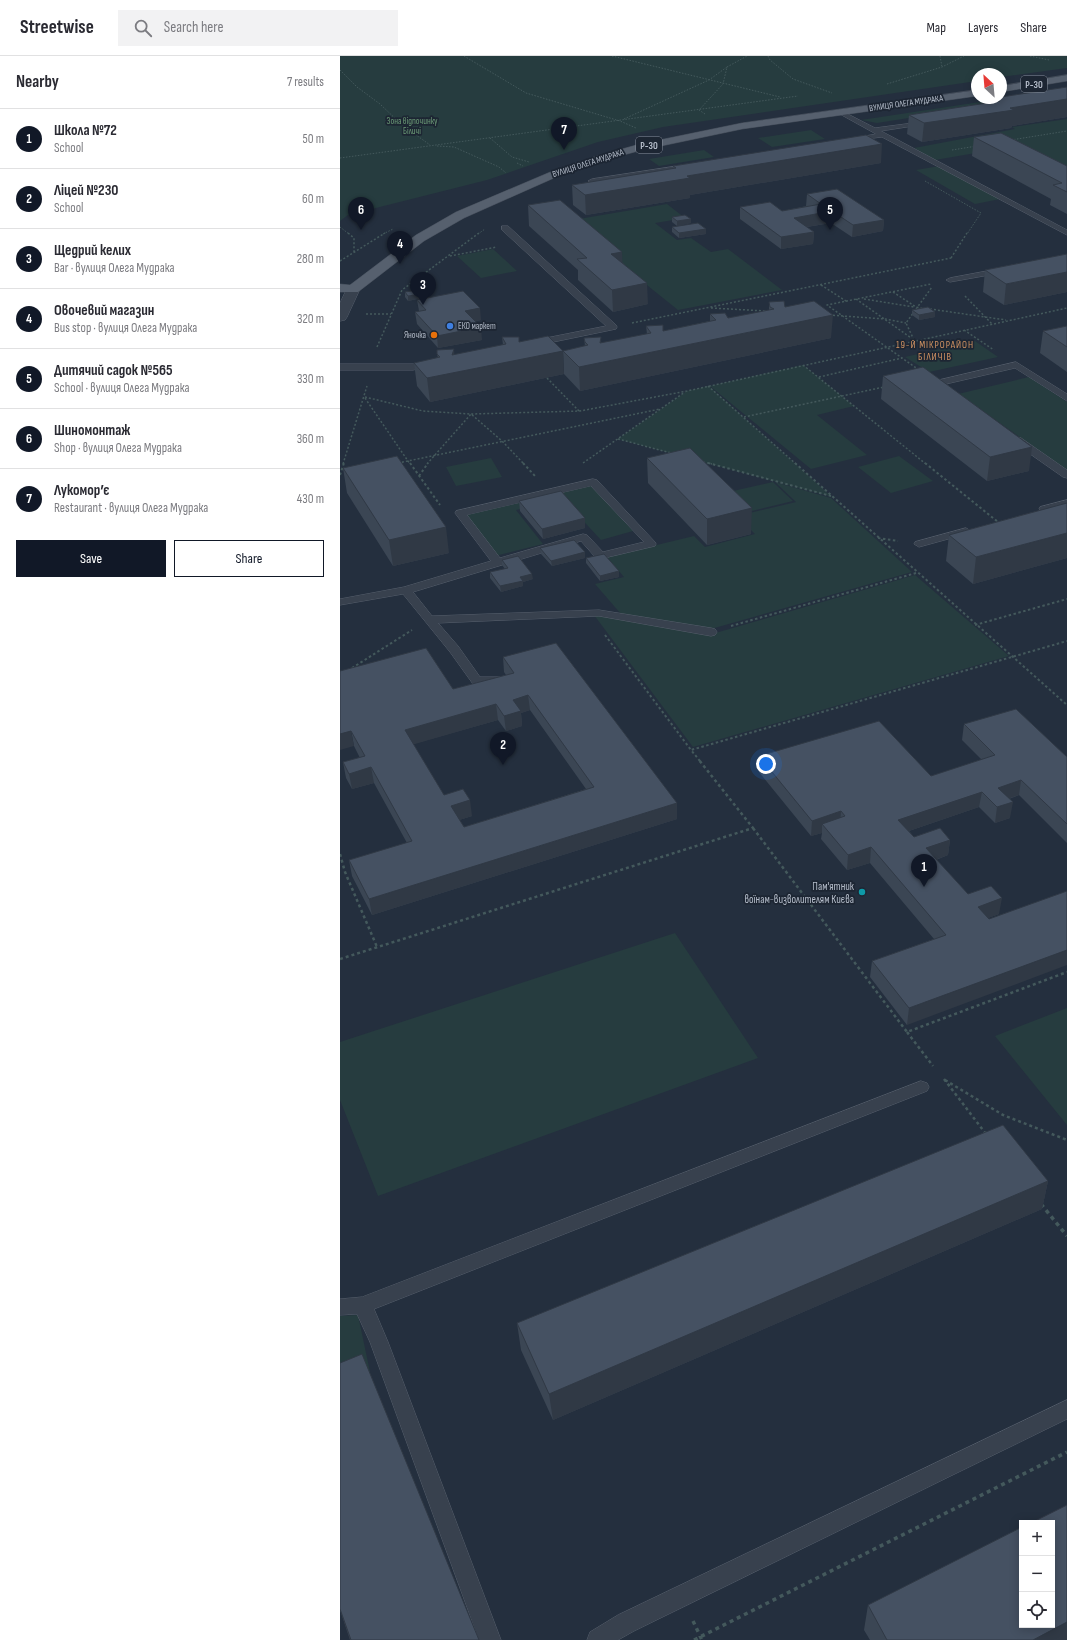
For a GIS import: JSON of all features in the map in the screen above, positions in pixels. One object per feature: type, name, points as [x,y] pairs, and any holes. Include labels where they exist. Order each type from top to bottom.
[{"type":"main road","name":"Р-30","points":[[1007,88],[1067,78]]},
{"type":"main road","name":"ВУЛИЦЯ ОЛЕГА МУДРАКА","points":[[346,289],[420,238],[460,215],[559,172],[601,158],[640,147],[700,134],[971,93]]},
{"type":"street","name":"ВУЛИЦЯ ОЛЕГА МУДРАКА","points":[[340,317],[346,289]]},
{"type":"lane","points":[[840,112],[1067,234]]},
{"type":"lane","points":[[874,130],[937,120]]},
{"type":"lane","points":[[846,141],[882,135]]},
{"type":"lane","points":[[592,181],[700,164]]},
{"type":"lane","points":[[505,228],[614,327]]},
{"type":"lane","points":[[950,280],[1012,268]]},
{"type":"lane","points":[[521,345],[614,327]]},
{"type":"lane","points":[[340,367],[413,367],[444,361]]},
{"type":"lane","points":[[938,383],[1016,365],[1067,398]]},
{"type":"lane","points":[[938,383],[958,398]]},
{"type":"lane","points":[[1009,434],[1067,475]]},
{"type":"lane","points":[[340,602],[406,590],[498,563],[583,537],[600,556],[651,544],[593,482],[460,513],[498,563]]},
{"type":"lane","points":[[1036,512],[1067,503]]},
{"type":"lane","points":[[919,544],[998,522]]},
{"type":"lane","points":[[406,590],[454,649],[477,682],[509,679]]},
{"type":"lane","points":[[429,620],[599,613],[711,632]]},
{"type":"lane","points":[[340,1307],[363,1305],[921,1087]]},
{"type":"lane","points":[[363,1305],[376,1335],[490,1640]]},
{"type":"lane","points":[[598,1640],[626,1623],[1067,1408]]},
{"type":"path","points":[[464,56],[526,93],[620,121],[639,129]]},
{"type":"path","points":[[612,56],[783,98],[789,101]]},
{"type":"path","points":[[620,121],[709,80],[727,67],[747,56]]},
{"type":"path","points":[[768,56],[770,60],[793,79],[832,93],[865,108]]},
{"type":"path","points":[[940,56],[942,67]]},
{"type":"path","points":[[887,84],[942,67],[964,56]]},
{"type":"path","points":[[340,158],[699,110],[723,84],[727,67]]},
{"type":"path","points":[[340,70],[357,87],[380,104],[401,124],[431,145],[454,146],[498,167],[509,175]]},
{"type":"path","points":[[699,110],[706,115]]},
{"type":"path","points":[[1007,140],[1067,130]]},
{"type":"path","points":[[489,138],[512,157],[530,163]]},
{"type":"path","points":[[947,150],[977,146]]},
{"type":"path","points":[[906,323],[916,307],[935,284],[981,213],[920,178]]},
{"type":"path","points":[[340,227],[354,238],[354,252]]},
{"type":"path","points":[[340,475],[365,397],[377,346],[402,290],[486,228]]},
{"type":"path","points":[[448,256],[521,243]]},
{"type":"path","points":[[614,327],[951,258]]},
{"type":"path","points":[[938,383],[827,305],[950,280],[992,324]]},
{"type":"path","points":[[821,285],[846,301]]},
{"type":"path","points":[[892,292],[916,307]]},
{"type":"path","points":[[861,298],[1010,320]]},
{"type":"path","points":[[856,299],[914,340]]},
{"type":"path","points":[[707,308],[770,311]]},
{"type":"path","points":[[365,397],[422,411],[471,414],[580,411],[687,391],[803,364],[1066,309]]},
{"type":"path","points":[[826,314],[884,319],[906,323]]},
{"type":"path","points":[[906,323],[914,340]]},
{"type":"path","points":[[964,330],[1016,365]]},
{"type":"path","points":[[819,377],[902,358]]},
{"type":"path","points":[[803,364],[998,522]]},
{"type":"path","points":[[547,378],[580,411]]},
{"type":"path","points":[[709,386],[916,573],[1067,705]]},
{"type":"path","points":[[743,417],[886,387]]},
{"type":"path","points":[[580,464],[687,391]]},
{"type":"path","points":[[365,397],[408,461],[441,506]]},
{"type":"path","points":[[393,464],[662,408]]},
{"type":"path","points":[[471,414],[502,441],[535,476]]},
{"type":"path","points":[[419,476],[434,455],[471,414]]},
{"type":"path","points":[[618,439],[672,454]]},
{"type":"path","points":[[702,462],[832,496]]},
{"type":"path","points":[[340,475],[348,473]]},
{"type":"path","points":[[711,632],[916,573]]},
{"type":"path","points":[[976,625],[1067,599]]},
{"type":"path","points":[[589,613],[691,750],[753,828],[929,1061]]},
{"type":"path","points":[[346,672],[429,620]]},
{"type":"path","points":[[691,750],[1067,640]]},
{"type":"path","points":[[340,958],[753,828]]},
{"type":"path","points":[[340,854],[345,872],[377,947]]},
{"type":"path","points":[[907,1032],[1067,972]]},
{"type":"path","points":[[991,1139],[943,1079],[1003,1115],[1067,1140]]},
{"type":"path","points":[[1038,1200],[1067,1236]]},
{"type":"path","points":[[694,1640],[1067,1452]]},
{"type":"green space","name":"Зона відпочинку Біличі","points":[[340,56],[1067,56],[1067,68],[1007,76],[1007,68],[971,68],[971,82],[663,127],[598,142],[487,180],[348,215],[340,221]]},
{"type":"green space","points":[[1067,89],[1067,93],[1007,102],[1007,98]]},
{"type":"green space","points":[[971,103],[997,104],[877,123],[861,120]]},
{"type":"green space","points":[[1067,119],[1067,184],[999,149],[935,160],[914,148],[1015,129],[1012,127]]},
{"type":"green space","points":[[811,130],[825,139],[772,147],[758,138]]},
{"type":"green space","points":[[704,150],[714,157],[659,166],[649,159]]},
{"type":"green space","points":[[940,166],[1000,199],[975,204],[916,170]]},
{"type":"green space","points":[[667,204],[685,218],[655,223],[677,240],[691,238],[711,252],[728,249],[782,290],[678,310],[567,221]]},
{"type":"green space","points":[[493,249],[517,271],[481,278],[457,256]]},
{"type":"green space","points":[[975,341],[998,357],[929,372],[905,357]]},
{"type":"green space","points":[[803,365],[854,406],[817,415],[867,455],[811,469],[710,386]]},
{"type":"green space","points":[[1029,377],[1067,402],[1067,470],[958,394]]},
{"type":"green space","points":[[709,386],[832,497],[618,439],[687,391]]},
{"type":"green space","points":[[899,456],[933,481],[891,493],[858,467]]},
{"type":"green space","points":[[491,458],[502,477],[456,486],[446,467]]},
{"type":"green space","points":[[773,482],[793,501],[752,511],[733,491]]},
{"type":"green space","points":[[775,482],[831,498],[912,572],[711,629],[621,614],[595,584],[624,577],[607,557],[694,536],[705,547],[755,534],[737,516],[796,502]]},
{"type":"green space","points":[[590,484],[633,531],[601,540],[563,499],[516,510],[543,544],[495,556],[464,513]]},
{"type":"green space","points":[[915,575],[1009,656],[693,747],[594,615],[712,634]]},
{"type":"green space","points":[[675,933],[758,1058],[378,1196],[340,1100],[340,1042]]},
{"type":"green space","points":[[1067,1008],[1067,1125],[995,1036]]},
{"type":"green space","points":[[358,1315],[370,1372],[340,1385],[340,1316]]},
{"type":"building","points":[[1067,87],[1067,99],[1010,108],[1014,110],[924,123],[909,115],[980,104],[1007,104],[1007,96]]},
{"type":"building","points":[[1001,133],[1067,166],[1067,192],[1053,185],[1062,183],[974,137]]},
{"type":"building","points":[[866,135],[882,144],[687,176],[690,178],[585,195],[572,185],[676,168],[673,166]]},
{"type":"building","points":[[837,189],[884,220],[853,225],[832,211],[794,218],[814,232],[781,237],[740,207],[770,202],[782,211],[821,204],[807,194]]},
{"type":"building","points":[[560,200],[622,252],[611,254],[647,283],[612,290],[577,259],[587,258],[528,205]]},
{"type":"building","points":[[685,215],[691,219],[677,221],[672,217]]},
{"type":"building","points":[[698,223],[706,229],[679,233],[672,227]]},
{"type":"building","points":[[1067,254],[1067,272],[1006,284],[985,270]]},
{"type":"building","points":[[418,290],[422,294],[408,296],[405,292]]},
{"type":"building","points":[[463,291],[480,308],[465,311],[481,327],[437,336],[415,312],[426,310],[417,300]]},
{"type":"building","points":[[784,301],[785,307],[814,301],[833,315],[579,367],[563,351],[588,345],[584,338],[601,337],[600,343],[651,333],[646,326],[663,325],[663,331],[716,320],[710,314],[725,313],[728,318],[774,309],[770,307],[769,302]]},
{"type":"building","points":[[928,307],[935,312],[919,315],[912,310]]},
{"type":"building","points":[[1067,326],[1067,347],[1043,331]]},
{"type":"building","points":[[548,336],[563,351],[427,378],[414,363],[440,357],[437,354],[437,350],[454,349],[452,355],[506,344],[502,337],[519,337],[519,342]]},
{"type":"building","points":[[923,367],[1032,447],[990,457],[883,376]]},
{"type":"building","points":[[690,448],[752,508],[707,519],[647,458]]},
{"type":"building","points":[[397,456],[446,527],[389,540],[343,468]]},
{"type":"building","points":[[561,491],[585,518],[542,529],[519,501]]},
{"type":"building","points":[[1067,503],[1067,533],[976,557],[949,535]]},
{"type":"building","points":[[574,540],[585,552],[551,561],[540,548]]},
{"type":"building","points":[[604,554],[619,571],[600,576],[586,558]]},
{"type":"building","points":[[518,556],[532,574],[520,577],[523,581],[500,586],[490,572],[508,568],[502,560]]},
{"type":"building","points":[[556,643],[677,803],[369,899],[349,860],[412,841],[371,767],[349,774],[343,762],[365,756],[351,731],[340,734],[340,671],[426,648],[453,689],[514,673],[503,657]],"holes":[[[528,695],[594,787],[464,827],[451,806],[470,800],[463,789],[444,795],[405,730],[496,704],[504,716],[521,711],[513,700]]]},
{"type":"building","points":[[1016,709],[1067,757],[1067,824],[1021,780],[998,788],[1013,802],[997,807],[982,792],[898,820],[914,837],[940,828],[950,840],[926,848],[968,894],[991,886],[1002,898],[978,907],[989,919],[1067,891],[1067,950],[909,1008],[872,961],[946,935],[871,847],[848,855],[822,824],[845,816],[841,811],[812,821],[759,756],[879,721],[931,776],[995,755],[964,724]]},
{"type":"building","points":[[1003,1125],[1048,1181],[549,1394],[517,1323]]},
{"type":"building","points":[[362,1354],[479,1640],[351,1640],[340,1609],[340,1363]]},
{"type":"building","points":[[1067,1505],[1067,1622],[1033,1640],[887,1640],[868,1605],[1019,1529],[1019,1628],[1055,1628],[1055,1520],[1037,1520]]},
{"type":"place","name":"Лукомор’є","points":[[564,150]]},
{"type":"place","name":"Шиномонтаж","points":[[361,230]]},
{"type":"place","name":"Дитячий садок №565","points":[[830,230]]},
{"type":"place","name":"Овочевий магазин","points":[[400,264]]},
{"type":"place","name":"Щедрий келих","points":[[423,305]]},
{"type":"place","name":"ЕКО маркет","points":[[450,326]]},
{"type":"place","name":"Яночка","points":[[434,335]]},
{"type":"place","name":"Ліцей №230","points":[[503,765]]},
{"type":"place","name":"Школа №72","points":[[924,887]]},
{"type":"place","name":"Пам'ятник воїнам-визволителям Києва","points":[[862,892]]},
{"type":"district","name":"19-Й МІКРОРАЙОН БІЛИЧІВ","points":[[935,350]]}]
